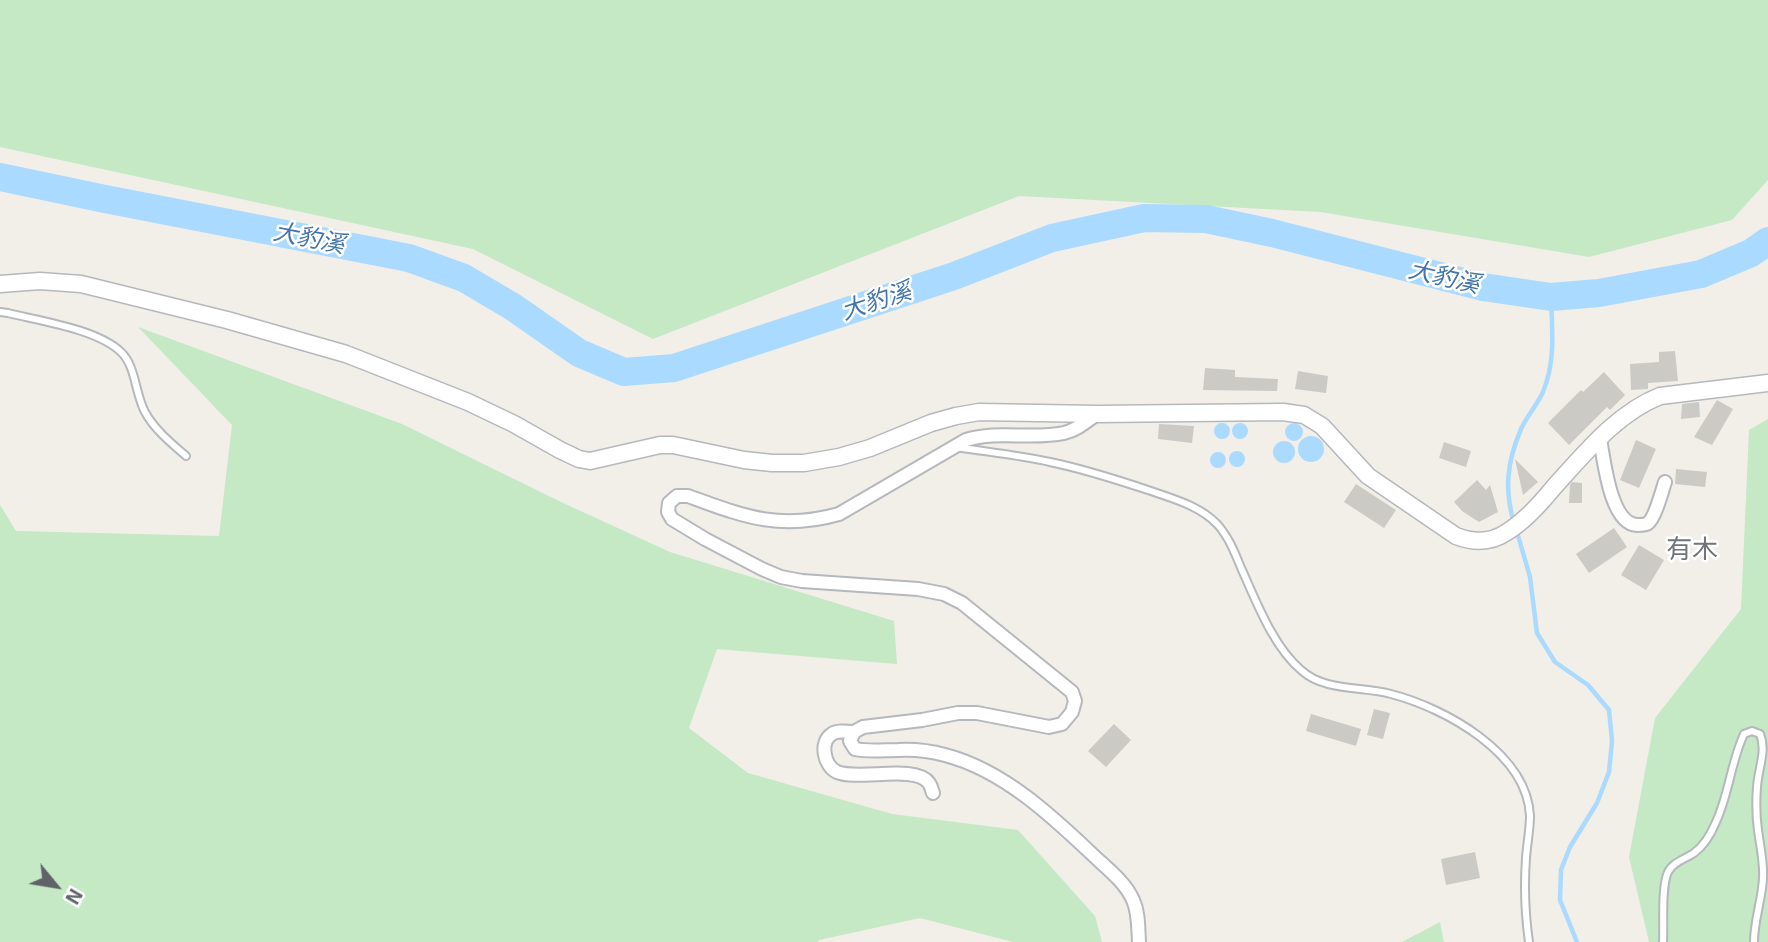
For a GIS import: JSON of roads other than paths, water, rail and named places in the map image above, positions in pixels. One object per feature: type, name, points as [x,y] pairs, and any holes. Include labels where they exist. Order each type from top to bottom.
[{"type":"street","points":[[0,284],[40,281],[81,284],[227,320],[346,354],[468,402],[560,450],[590,461],[660,445],[673,445],[744,460],[804,463],[870,448],[931,423],[979,412],[1283,412],[1304,415],[1322,426],[1368,476],[1386,490],[1456,536],[1469,541],[1483,541],[1508,532],[1537,507],[1600,439],[1645,402],[1660,396],[1768,383]]},
{"type":"street","points":[[933,793],[929,783],[923,778],[910,774],[849,774],[837,771],[828,766],[826,741],[831,734],[839,732],[854,732],[863,727],[958,713],[977,713],[1049,727],[1062,724],[1072,712],[1075,701],[1072,692],[962,603],[944,594],[918,589],[802,581],[781,577],[705,539],[672,519],[668,512],[669,503],[677,496],[688,496],[752,518],[792,523],[824,518],[839,514],[954,446],[977,437],[1065,432],[1079,427],[1097,414]]},
{"type":"street","points":[[1600,439],[1609,489],[1616,507],[1632,524],[1648,523],[1665,482]]},
{"type":"street","points":[[854,732],[850,741],[855,748],[867,751],[920,750],[946,755],[980,767],[1023,794],[1120,881],[1136,908],[1139,942]]},
{"type":"lane","points":[[0,312],[74,329],[102,339],[122,352],[131,368],[145,413],[160,432],[186,456]]},
{"type":"lane","points":[[954,446],[1049,462],[1127,483],[1178,500],[1200,511],[1218,524],[1230,543],[1261,612],[1285,653],[1302,671],[1321,682],[1404,697],[1463,725],[1492,746],[1512,767],[1523,785],[1530,815],[1525,860],[1525,909],[1530,942]]},
{"type":"lane","points":[[1663,942],[1664,884],[1669,869],[1706,842],[1717,820],[1738,747],[1744,734],[1752,731],[1760,734],[1763,741],[1757,784],[1757,826],[1763,860],[1763,879],[1754,942]]},
{"type":"water","points":[[1219,423],[1225,423],[1230,431],[1228,437],[1219,439],[1214,434],[1214,428]]},
{"type":"water","points":[[1237,423],[1243,423],[1248,431],[1246,437],[1237,439],[1232,434],[1232,428]]},
{"type":"water","points":[[1294,423],[1302,428],[1303,432],[1298,440],[1294,441],[1286,436],[1285,432],[1290,424]]},
{"type":"water","points":[[1311,436],[1320,440],[1324,449],[1320,458],[1311,462],[1302,458],[1298,449],[1302,440]]},
{"type":"water","points":[[1284,441],[1292,444],[1295,452],[1292,460],[1284,463],[1276,460],[1273,452],[1276,444]]},
{"type":"water","points":[[1234,451],[1240,451],[1245,459],[1243,465],[1234,467],[1229,462],[1229,456]]},
{"type":"water","points":[[1215,452],[1221,452],[1226,460],[1224,466],[1215,468],[1210,463],[1210,457]]},
{"type":"waterway","name":"大豹溪","points":[[0,177],[409,258],[464,278],[513,307],[579,353],[624,372],[674,368],[954,276],[1052,238],[1144,218],[1206,219],[1272,233],[1483,287],[1551,297],[1599,293],[1701,274],[1751,253],[1768,241]]},
{"type":"waterway","points":[[1514,523],[1508,476],[1521,429],[1541,397],[1550,368],[1551,297]]},
{"type":"waterway","points":[[1517,532],[1530,577],[1537,633],[1555,662],[1588,685],[1609,710],[1612,741],[1609,772],[1597,803],[1570,847],[1561,870],[1560,900],[1577,942]]},
{"type":"district","name":"有木","points":[[1692,549]]}]
